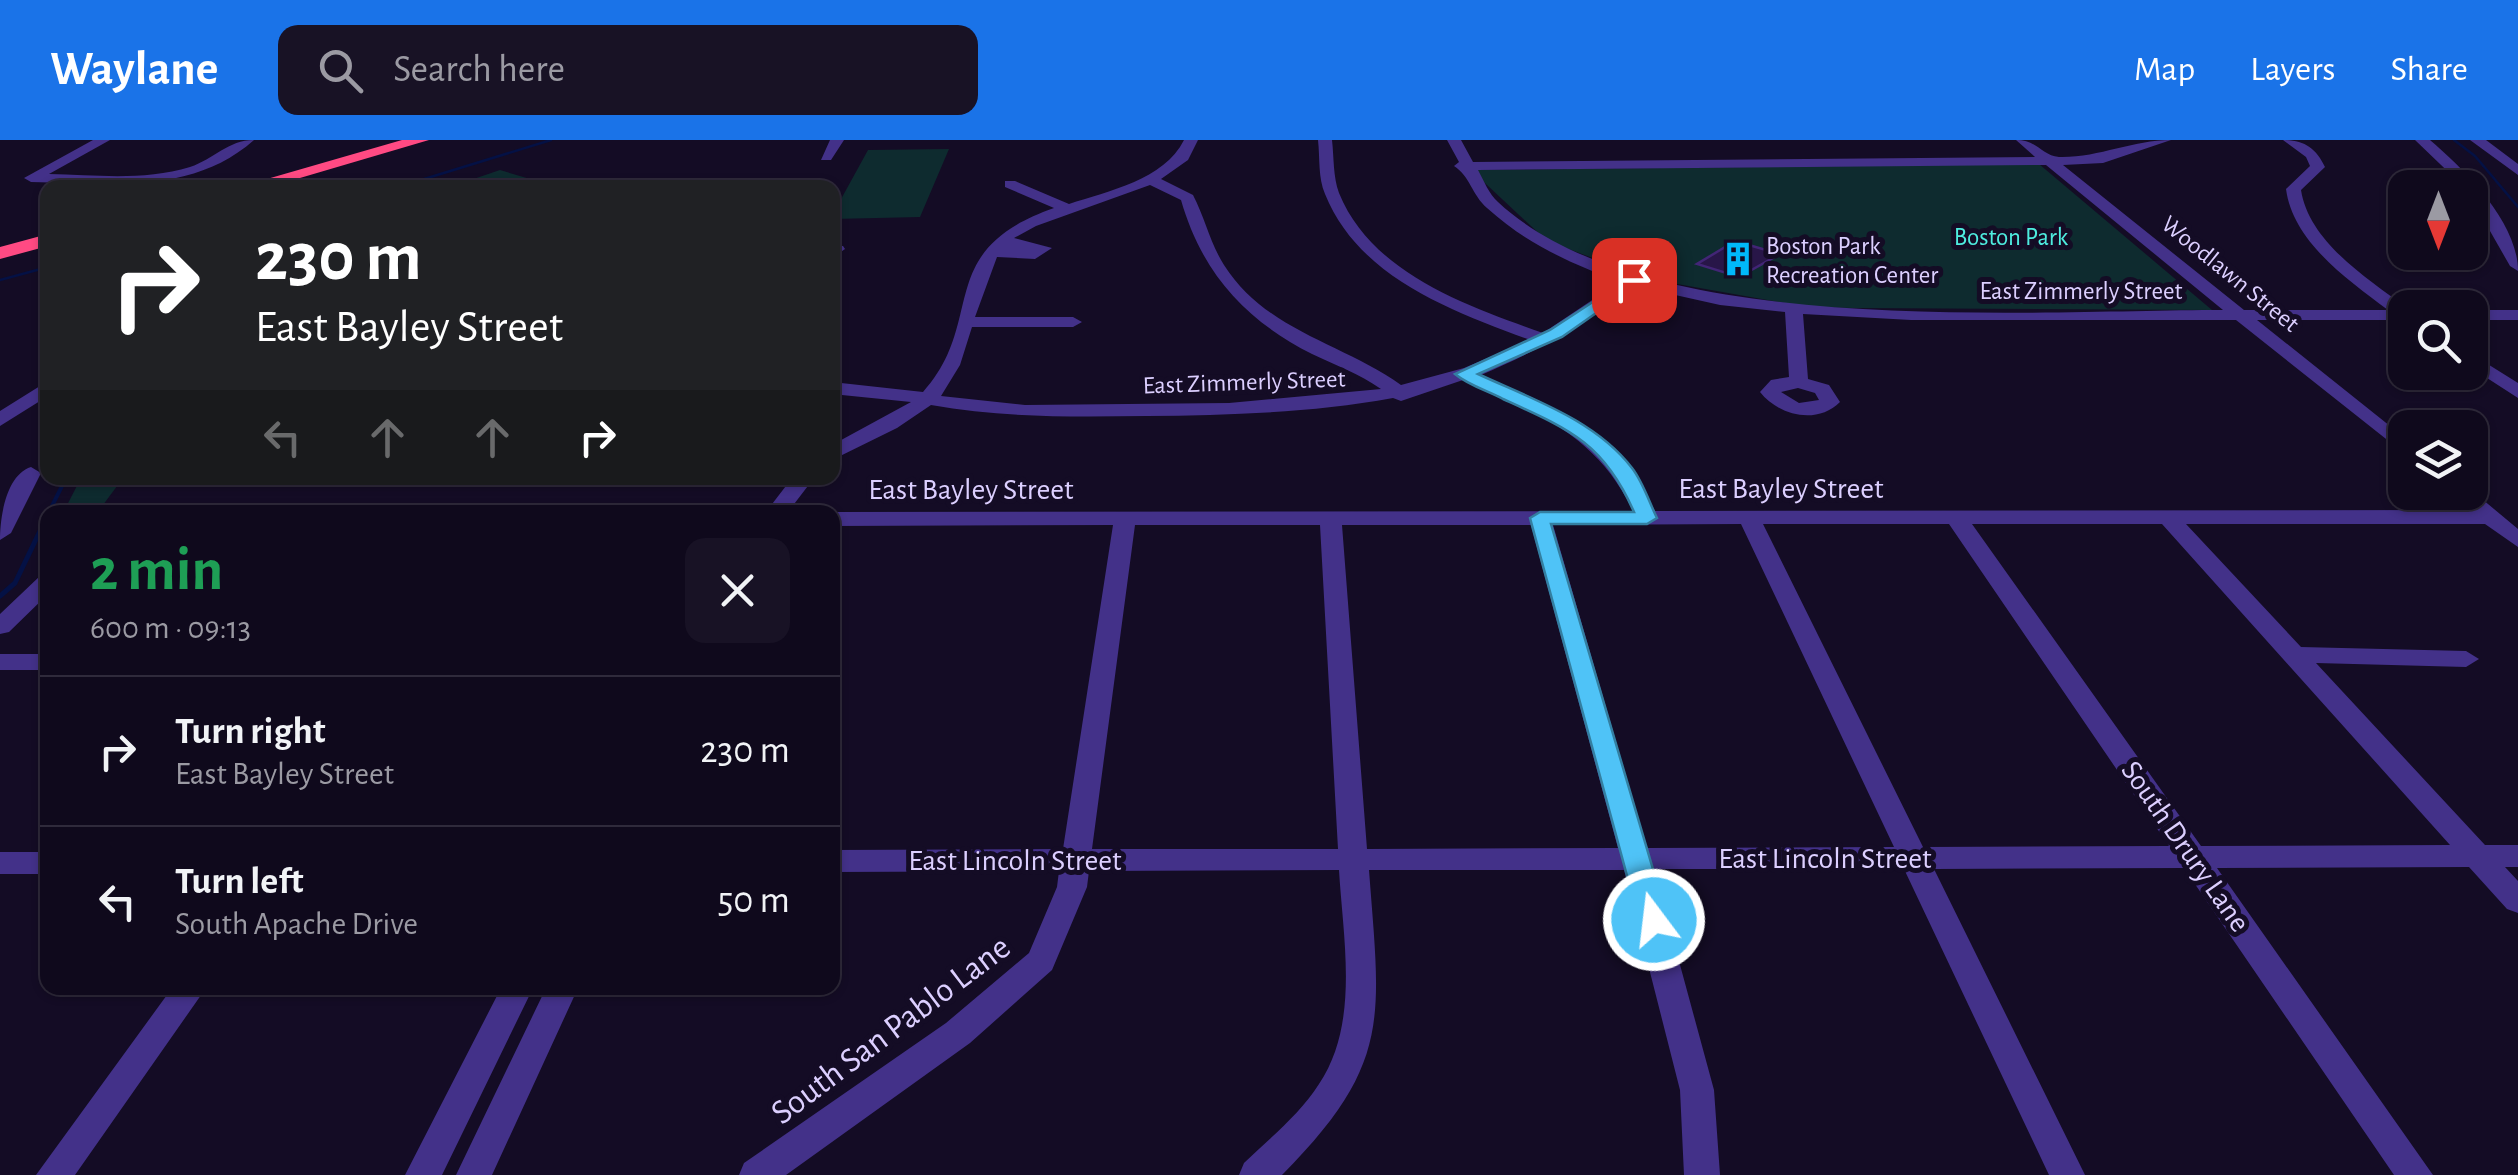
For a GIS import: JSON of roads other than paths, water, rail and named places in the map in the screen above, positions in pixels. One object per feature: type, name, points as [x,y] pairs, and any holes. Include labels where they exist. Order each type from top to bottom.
[{"type":"highway","points":[[251,180],[396,140]]},
{"type":"highway","points":[[274,180],[421,140]]},
{"type":"highway","points":[[0,250],[40,239]]},
{"type":"street","points":[[103,140],[32,178],[108,180]]},
{"type":"street","points":[[151,180],[198,168],[247,140]]},
{"type":"street","points":[[826,157],[837,140]]},
{"type":"street","points":[[840,450],[908,414],[946,375],[996,246],[1026,224],[1150,179],[1181,162],[1191,140]]},
{"type":"street","points":[[1325,140],[1333,196],[1357,233],[1384,262],[1438,295],[1544,340]]},
{"type":"street","points":[[1454,140],[1461,166],[1496,212],[1539,244],[1634,280]]},
{"type":"street","name":"Woodlawn Street","points":[[2023,140],[2388,434]]},
{"type":"street","points":[[1461,166],[2050,161],[2102,158],[2164,140]]},
{"type":"street","points":[[2290,140],[2312,154],[2318,167],[2294,189],[2299,210],[2351,274],[2388,301]]},
{"type":"street","points":[[2422,140],[2468,180],[2518,266]]},
{"type":"street","points":[[2477,140],[2518,171]]},
{"type":"street","points":[[1150,179],[1188,198],[1203,251],[1242,297],[1289,334],[1375,375],[1401,395]]},
{"type":"street","points":[[1010,184],[1066,208]]},
{"type":"street","points":[[996,246],[1034,254],[1044,248],[1037,244]]},
{"type":"street","name":"East Zimmerly Street","points":[[840,389],[1005,410],[1324,407],[1401,395],[1464,374],[1544,340],[1634,280],[1708,298],[1864,315],[2388,314]]},
{"type":"street","points":[[1794,310],[1799,382]]},
{"type":"street","points":[[2488,315],[2518,315]]},
{"type":"street","points":[[965,322],[1073,322]]},
{"type":"street","points":[[2488,371],[2518,392]]},
{"type":"street","points":[[1464,374],[1562,420],[1604,448],[1626,473],[1647,518]]},
{"type":"street","points":[[0,420],[40,392]]},
{"type":"street","points":[[0,533],[31,472]]},
{"type":"street","points":[[782,505],[798,485]]},
{"type":"street","points":[[2482,510],[2518,540]]},
{"type":"street","name":"East Bayley Street","points":[[840,519],[2490,516]]},
{"type":"street","points":[[2168,517],[2518,902]]},
{"type":"street","name":"South San Pablo Lane","points":[[758,1175],[958,1033],[1041,961],[1072,886],[1125,518]]},
{"type":"street","points":[[1257,1175],[1337,1093],[1356,1048],[1362,998],[1331,518]]},
{"type":"street","points":[[1540,518],[1637,859],[1697,1090],[1702,1175]]},
{"type":"street","points":[[1749,518],[2067,1175]]},
{"type":"street","name":"South Drury Lane","points":[[1956,518],[2415,1175]]},
{"type":"street","points":[[0,628],[40,589]]},
{"type":"street","points":[[2295,655],[2466,659]]},
{"type":"street","points":[[0,662],[40,662]]},
{"type":"street","name":"East Lincoln Street","points":[[840,860],[2518,856]]},
{"type":"street","points":[[0,863],[40,863]]},
{"type":"street","points":[[54,1175],[185,995]]},
{"type":"street","points":[[423,1175],[513,995]]},
{"type":"street","points":[[474,1175],[559,995]]},
{"type":"waterway","points":[[421,180],[551,140]]},
{"type":"waterway","points":[[2454,140],[2475,156],[2518,207]]},
{"type":"waterway","points":[[0,280],[40,269]]},
{"type":"waterway","points":[[52,505],[62,485]]},
{"type":"waterway","points":[[0,596],[15,583],[40,531]]},
{"type":"place","name":"Boston Park Recreation Center","points":[[1738,259]]},
{"type":"park label","name":"Boston Park","points":[[2011,236]]}]
